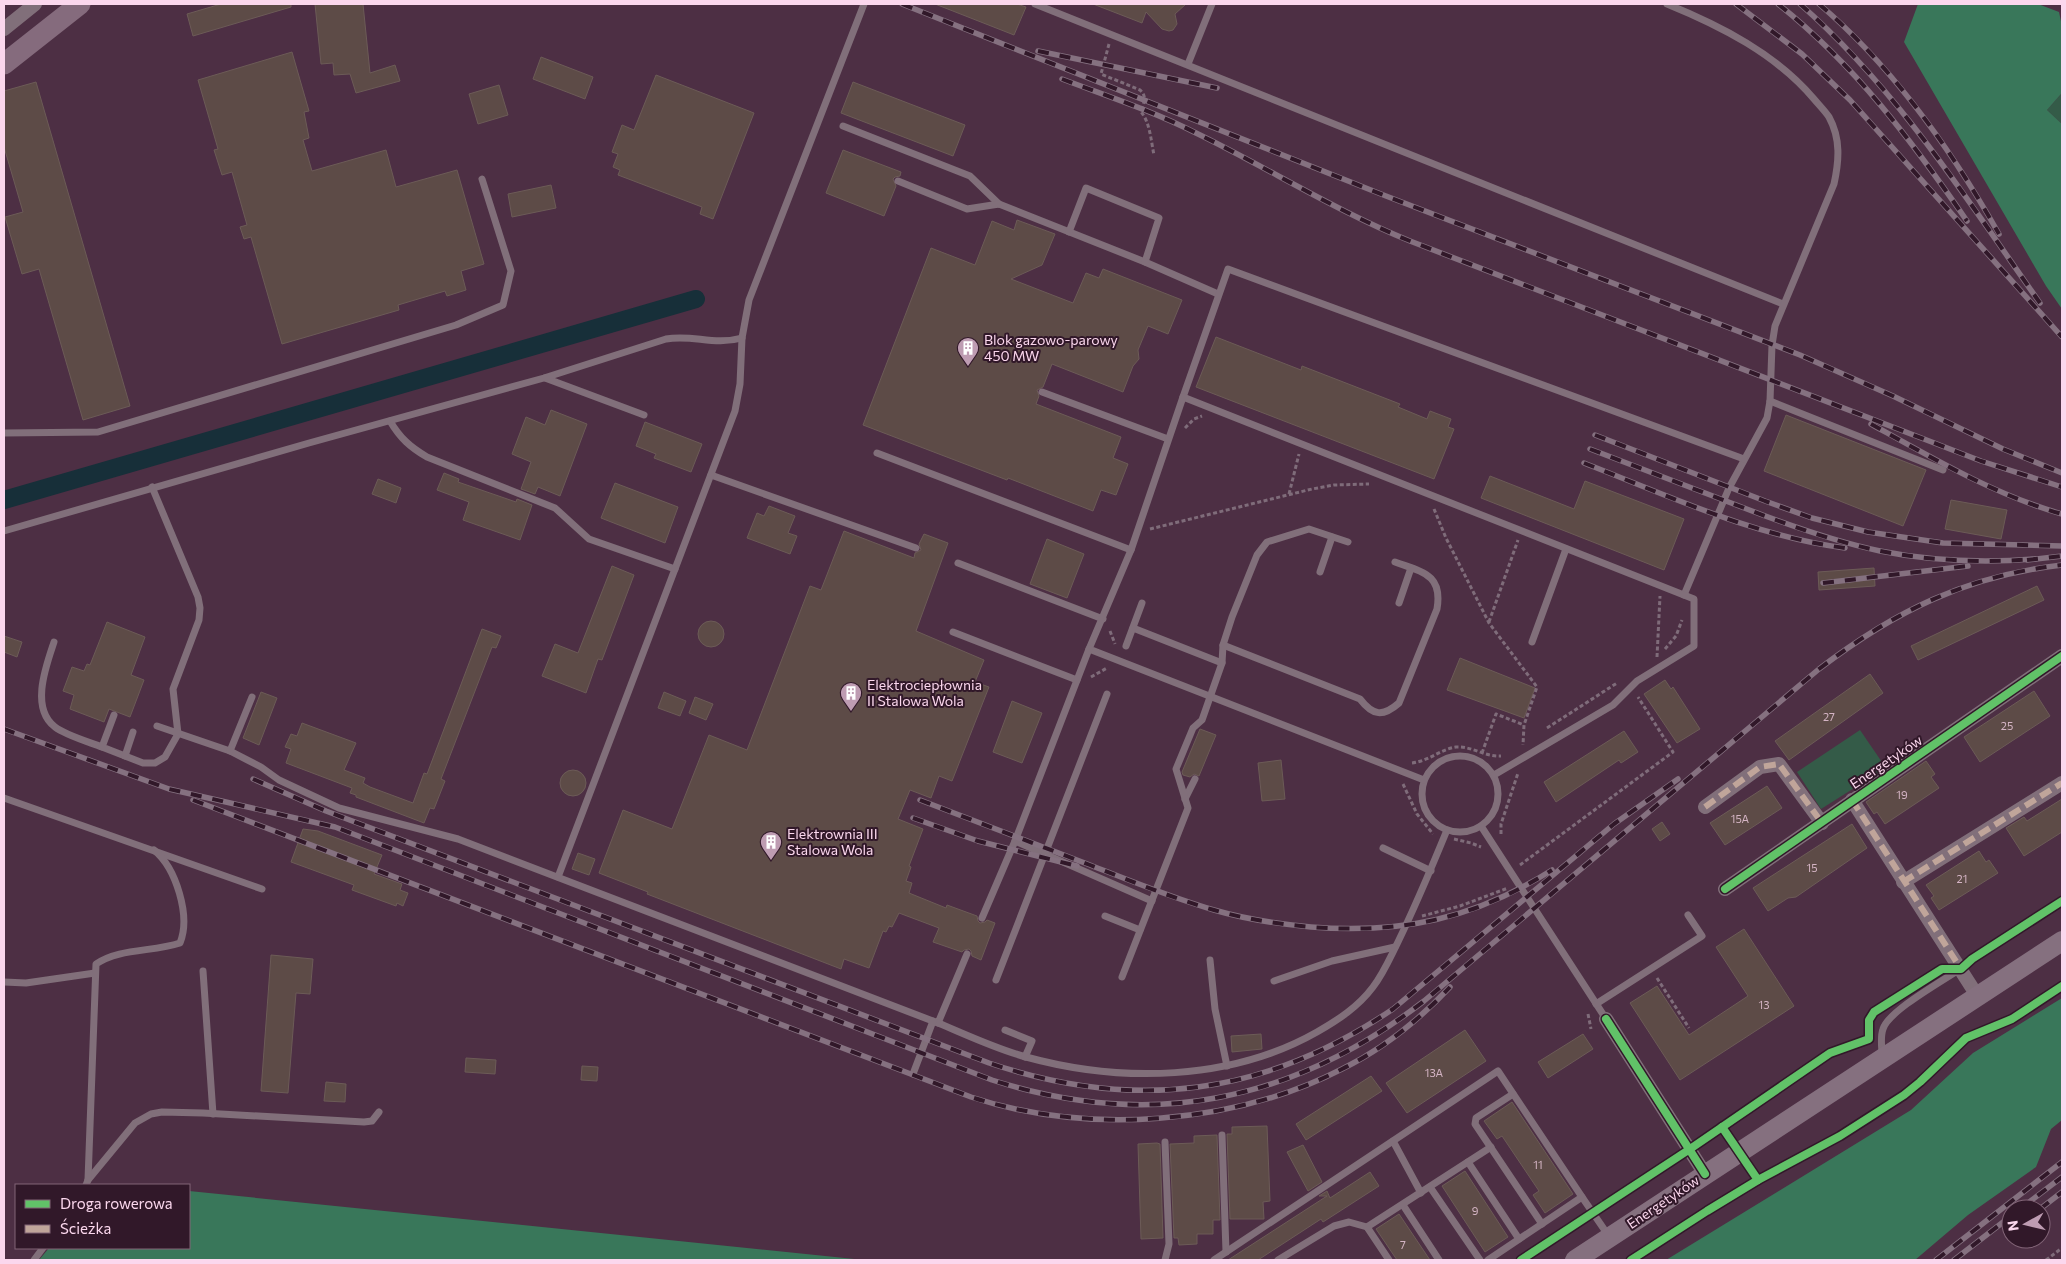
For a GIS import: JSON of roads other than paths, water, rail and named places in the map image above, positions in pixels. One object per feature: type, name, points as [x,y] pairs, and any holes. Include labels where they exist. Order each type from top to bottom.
[{"type":"main road","points":[[4,64],[80,4]]},
{"type":"main road","name":"Energetyków","points":[[1575,1260],[2062,941]]},
{"type":"street","points":[[4,29],[35,4]]},
{"type":"street","name":"Energetyków","points":[[1725,889],[2062,656]]},
{"type":"street","points":[[1704,807],[1760,767],[1779,764],[1822,823]]},
{"type":"street","points":[[1903,882],[2062,783]]},
{"type":"street","name":"Energetyków","points":[[1852,800],[1978,997]]},
{"type":"street","points":[[1606,1018],[1705,1174]]},
{"type":"lane","points":[[558,877],[735,411],[740,384],[742,338],[749,300],[864,4]]},
{"type":"lane","points":[[1188,64],[1212,4]]},
{"type":"lane","points":[[1667,4],[1732,33],[1768,58],[1801,85],[1828,117],[1837,140],[1839,160],[1834,184],[1775,326],[1772,345],[1770,401],[1767,418],[1744,459],[1684,595]]},
{"type":"lane","points":[[1039,5],[1783,304]]},
{"type":"lane","points":[[843,126],[970,176],[999,204],[1145,262],[1218,294]]},
{"type":"lane","points":[[4,432],[98,432],[456,325],[503,305],[511,271],[482,180]]},
{"type":"lane","points":[[898,181],[967,209],[999,204]]},
{"type":"lane","points":[[1069,232],[1086,188],[1159,218],[1145,262]]},
{"type":"lane","points":[[982,918],[1015,841],[1089,649],[1131,550],[1228,269],[1744,459]]},
{"type":"lane","points":[[4,531],[152,487],[544,378],[666,339],[678,337],[715,342],[742,338]]},
{"type":"lane","points":[[544,378],[644,415]]},
{"type":"lane","points":[[1042,392],[1168,439]]},
{"type":"lane","points":[[1183,397],[1694,599],[1694,646],[1637,681],[1613,705],[1494,775]]},
{"type":"lane","points":[[1770,401],[1943,470]]},
{"type":"lane","points":[[390,421],[410,447],[427,457],[555,508],[589,539],[675,569]]},
{"type":"lane","points":[[877,453],[1131,550]]},
{"type":"lane","points":[[711,475],[916,548]]},
{"type":"lane","points":[[54,642],[46,665],[42,690],[46,718],[56,728],[143,763],[155,763],[165,757],[178,734],[173,689],[199,620],[200,608],[198,597],[152,487]]},
{"type":"lane","points":[[1122,977],[1188,808],[1176,769],[1193,728],[1202,720],[1222,664],[1224,645],[1232,617],[1257,555],[1267,542],[1309,529],[1348,542]]},
{"type":"lane","points":[[1320,572],[1332,537]]},
{"type":"lane","points":[[1532,642],[1566,549]]},
{"type":"lane","points":[[1224,645],[1360,699],[1368,709],[1380,713],[1391,710],[1399,703],[1437,609],[1439,596],[1435,582],[1430,576],[1395,562]]},
{"type":"lane","points":[[958,563],[1103,619]]},
{"type":"lane","points":[[1399,603],[1411,568]]},
{"type":"lane","points":[[1123,648],[1142,603]]},
{"type":"lane","points":[[1133,628],[1222,664]]},
{"type":"lane","points":[[954,632],[1078,679]]},
{"type":"lane","points":[[1089,649],[1424,780]]},
{"type":"lane","points":[[996,980],[1107,694]]},
{"type":"lane","points":[[230,751],[252,697]]},
{"type":"lane","points":[[102,747],[114,715]]},
{"type":"lane","points":[[157,726],[230,751],[261,767],[279,780],[339,808],[458,839],[936,1022],[1000,1049],[1025,1057],[1080,1068],[1137,1072],[1181,1072],[1227,1066],[1274,1053],[1300,1042],[1352,1010],[1387,967],[1446,834]]},
{"type":"lane","points":[[125,756],[133,732]]},
{"type":"lane","points":[[1451,756],[1464,756],[1475,759],[1486,766],[1494,775],[1498,786],[1498,798],[1495,809],[1481,826],[1464,832],[1446,834],[1427,814],[1421,797],[1424,780],[1430,769],[1440,761],[1451,756]]},
{"type":"lane","points":[[1185,799],[1195,779]]},
{"type":"lane","points":[[4,798],[262,888]]},
{"type":"lane","points":[[1481,826],[1606,1018]]},
{"type":"lane","points":[[1015,841],[1152,901]]},
{"type":"lane","points":[[1383,848],[1431,871]]},
{"type":"lane","points":[[87,1183],[96,964],[106,957],[180,943],[184,932],[183,907],[173,876],[164,859],[154,850]]},
{"type":"lane","points":[[1596,1004],[1668,957],[1688,947],[1702,936],[1688,915]]},
{"type":"lane","points":[[1105,916],[1140,930]]},
{"type":"lane","points":[[1274,981],[1332,961],[1395,947]]},
{"type":"lane","points":[[913,1074],[967,954]]},
{"type":"lane","points":[[1210,960],[1219,1032],[1227,1066]]},
{"type":"lane","points":[[1882,1060],[1883,1028],[1886,1021],[1902,1008],[1961,969]]},
{"type":"lane","points":[[203,971],[213,1114]]},
{"type":"lane","points":[[4,982],[26,983],[95,973]]},
{"type":"lane","points":[[1006,1030],[1032,1041],[1025,1057]]},
{"type":"lane","points":[[1214,1260],[1498,1071],[1610,1237]]},
{"type":"lane","points":[[1513,1094],[1476,1118],[1475,1124],[1542,1224]]},
{"type":"lane","points":[[87,1183],[135,1123],[151,1114],[162,1112],[364,1122],[372,1121],[379,1112]]},
{"type":"lane","points":[[1222,1135],[1226,1252]]},
{"type":"lane","points":[[1393,1141],[1421,1193]]},
{"type":"lane","points":[[1165,1142],[1169,1244],[1165,1260]]},
{"type":"lane","points":[[1367,1227],[1490,1147]]},
{"type":"lane","points":[[1468,1162],[1519,1239]]},
{"type":"lane","points":[[1430,1186],[1480,1260]]},
{"type":"lane","points":[[1488,1260],[1582,1197]]},
{"type":"lane","points":[[1403,1205],[1439,1260]]},
{"type":"lane","points":[[1278,1260],[1334,1226],[1349,1222],[1367,1227],[1389,1260]]},
{"type":"lane","points":[[34,1260],[42,1249]]},
{"type":"waterway","points":[[4,500],[696,299]]},
{"type":"railway","points":[[902,4],[1386,196],[1800,355],[1893,396],[2003,449],[2062,473]]},
{"type":"railway","points":[[1736,4],[1802,54],[1850,100],[2062,337]]},
{"type":"railway","points":[[1778,4],[1832,52],[1881,105],[1967,221]]},
{"type":"railway","points":[[1800,4],[1835,37],[1899,108],[1929,146],[2040,303]]},
{"type":"railway","points":[[1819,4],[1872,55],[1919,111],[1961,171],[1999,234]]},
{"type":"railway","points":[[1038,51],[1217,88]]},
{"type":"railway","points":[[1062,79],[1180,125],[1329,203],[1410,241],[1981,461],[2062,487]]},
{"type":"railway","points":[[1871,424],[1964,475],[2012,497],[2062,514]]},
{"type":"railway","points":[[1595,435],[1812,518],[1868,532],[1943,543],[2062,546]]},
{"type":"railway","points":[[1590,449],[1774,519],[1862,547],[1938,559],[1977,561],[2035,559]]},
{"type":"railway","points":[[1584,463],[1745,525],[1811,542],[1845,548]]},
{"type":"railway","points":[[2027,560],[2062,556]]},
{"type":"railway","points":[[4,729],[169,789],[335,827],[992,1080],[1051,1095],[1108,1103],[1164,1104],[1218,1098],[1272,1084],[1324,1063],[1374,1035],[1424,1001],[1819,669],[1847,648],[1904,614],[1933,599],[1963,587],[2027,570],[2062,565]]},
{"type":"railway","points":[[1823,583],[1968,566]]},
{"type":"railway","points":[[253,779],[326,811],[989,1063],[1043,1078],[1096,1087],[1147,1090],[1198,1087],[1247,1077],[1296,1061],[1345,1038],[1393,1009],[1614,824],[1678,779]]},
{"type":"railway","points":[[193,800],[971,1097],[1016,1109],[1063,1117],[1111,1120],[1159,1118],[1207,1112],[1254,1102],[1300,1088],[1342,1069],[1386,1043],[1426,1011],[1450,987]]},
{"type":"railway","points":[[920,800],[1183,900],[1238,916],[1299,926],[1344,929],[1376,928],[1436,920],[1494,901],[1552,870]]},
{"type":"railway","points":[[913,818],[978,841],[1077,866]]},
{"type":"railway","points":[[1936,1260],[2062,1162]]},
{"type":"railway","points":[[2033,1199],[2062,1177]]},
{"type":"railway","points":[[2051,1200],[2062,1192]]},
{"type":"railway","points":[[1954,1260],[2001,1224]]},
{"type":"place","name":"Blok gazowo-parowy 450 MW","points":[[968,367]]},
{"type":"place","name":"Elektrociepłownia II Stalowa Wola","points":[[851,712]]},
{"type":"place","name":"Elektrownia III Stalowa Wola","points":[[771,861]]}]
